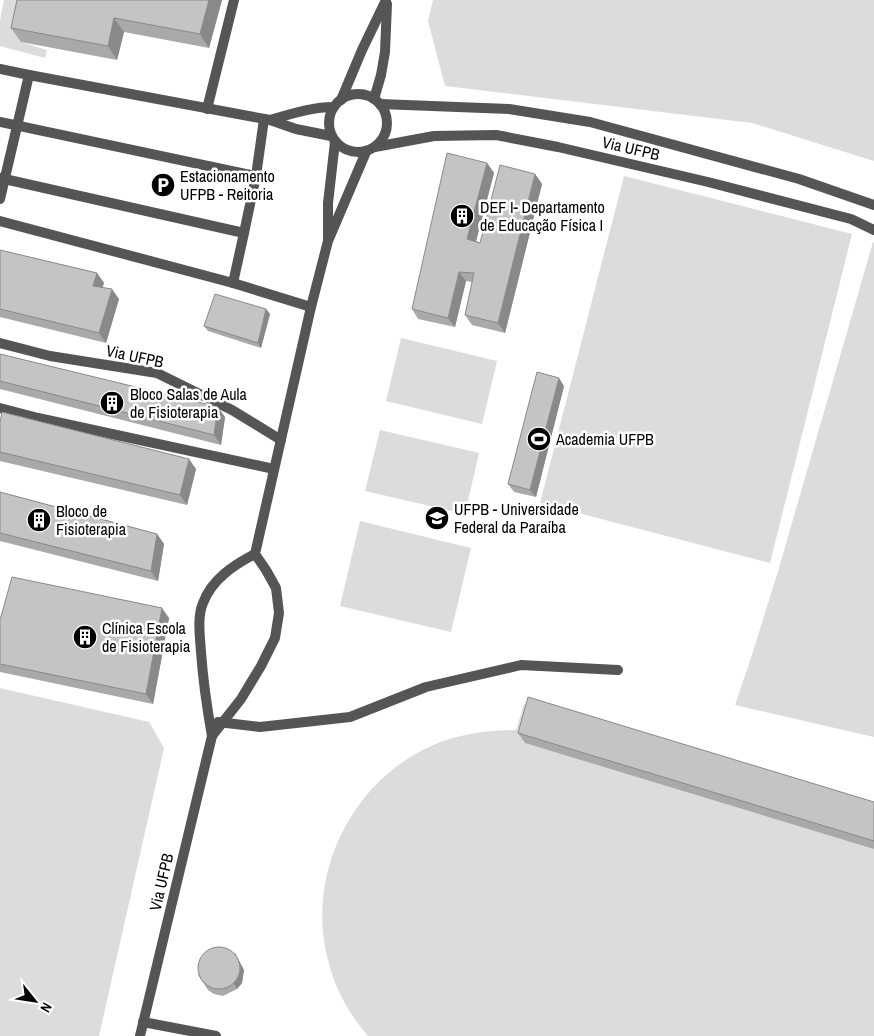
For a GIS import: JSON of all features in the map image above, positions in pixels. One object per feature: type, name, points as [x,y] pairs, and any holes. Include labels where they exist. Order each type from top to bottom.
[{"type":"lane","points":[[208,109],[234,0]]},
{"type":"lane","points":[[255,554],[311,307],[328,241],[371,149],[382,140],[386,131],[385,112],[377,102],[385,52],[387,0]]},
{"type":"lane","points":[[328,241],[328,203],[333,139],[328,126],[329,116],[387,0]]},
{"type":"lane","name":"Via UFPB","points":[[0,69],[267,120],[333,139],[344,149],[355,153],[434,136],[496,135],[558,147],[708,182],[851,219],[874,230]]},
{"type":"lane","points":[[0,199],[3,178],[18,126],[29,75]]},
{"type":"lane","name":"Via UFPB","points":[[267,120],[337,103],[351,95],[363,94],[377,102],[509,110],[590,122],[800,179],[874,205]]},
{"type":"lane","points":[[233,283],[267,120]]},
{"type":"lane","points":[[0,122],[256,176]]},
{"type":"lane","points":[[3,178],[244,233]]},
{"type":"lane","points":[[0,221],[233,283],[311,307]]},
{"type":"lane","name":"Via UFPB","points":[[0,343],[50,356],[157,373],[232,410],[281,440]]},
{"type":"lane","points":[[0,408],[274,469]]},
{"type":"lane","name":"Via UFPB","points":[[140,1036],[212,736],[241,699],[275,638],[279,613],[276,588],[255,554],[223,574],[203,603],[199,625],[204,687],[212,736]]},
{"type":"lane","points":[[209,721],[260,727],[350,717],[426,687],[521,665],[618,670]]},
{"type":"lane","points":[[143,1022],[216,1036]]},
{"type":"shaded area","points":[[4,0],[29,0],[21,42],[47,50],[45,58],[0,46],[0,20]]},
{"type":"shaded area","points":[[433,0],[874,0],[874,161],[752,123],[445,86],[428,21]]},
{"type":"shaded area","points":[[624,176],[852,234],[770,563],[540,503]]},
{"type":"shaded area","points":[[873,242],[874,737],[735,705],[779,568]]},
{"type":"shaded area","points":[[401,338],[497,361],[482,424],[386,401]]},
{"type":"shaded area","points":[[380,430],[479,453],[465,514],[365,491]]},
{"type":"shaded area","points":[[360,521],[471,548],[451,632],[340,606]]},
{"type":"shaded area","points":[[0,688],[149,722],[164,748],[99,1036],[0,1036]]},
{"type":"shaded area","points":[[524,704],[874,810],[874,1036],[368,1036],[350,1012],[337,986],[330,967],[323,934],[323,901],[328,869],[340,838],[356,809],[377,784],[402,763],[431,746],[452,738],[483,732],[516,730]]},
{"type":"building","points":[[17,0],[209,0],[200,34],[114,18],[108,46],[11,28]]},
{"type":"building","name":"DEF I- Departamento de Educação Física I","points":[[447,153],[487,163],[467,239],[480,243],[500,165],[535,174],[498,323],[465,315],[474,273],[459,272],[448,318],[412,309]]},
{"type":"building","points":[[0,250],[97,273],[93,286],[112,289],[99,333],[0,309]]},
{"type":"building","points":[[215,294],[266,309],[258,343],[204,326]]},
{"type":"building","name":"Bloco Salas de Aula de Fisioterapia","points":[[0,354],[218,407],[214,435],[0,381]]},
{"type":"building","name":"Academia UFPB","points":[[537,372],[559,378],[530,490],[508,484]]},
{"type":"building","points":[[2,412],[189,459],[180,495],[0,452]]},
{"type":"building","name":"Bloco de Fisioterapia","points":[[0,492],[157,534],[151,571],[0,533]]},
{"type":"building","name":"Clínica Escola de Fisioterapia","points":[[12,577],[162,608],[146,694],[0,664],[0,620]]},
{"type":"building","points":[[528,697],[874,802],[874,841],[518,733]]},
{"type":"building","points":[[223,947],[231,950],[237,956],[240,968],[237,980],[231,986],[215,989],[207,986],[201,980],[198,964],[201,956],[207,950]]},
{"type":"place","name":"Estacionamento UFPB - Reitoria","points":[[163,185]]},
{"type":"place","name":"DEF I- Departamento de Educação Física I","points":[[462,216]]},
{"type":"place","name":"Bloco Salas de Aula de Fisioterapia","points":[[112,403]]},
{"type":"place","name":"Academia UFPB","points":[[539,439]]},
{"type":"place","name":"UFPB - Universidade Federal da Paraíba","points":[[437,518]]},
{"type":"place","name":"Bloco de Fisioterapia","points":[[39,520]]},
{"type":"place","name":"Clínica Escola de Fisioterapia","points":[[85,637]]}]
